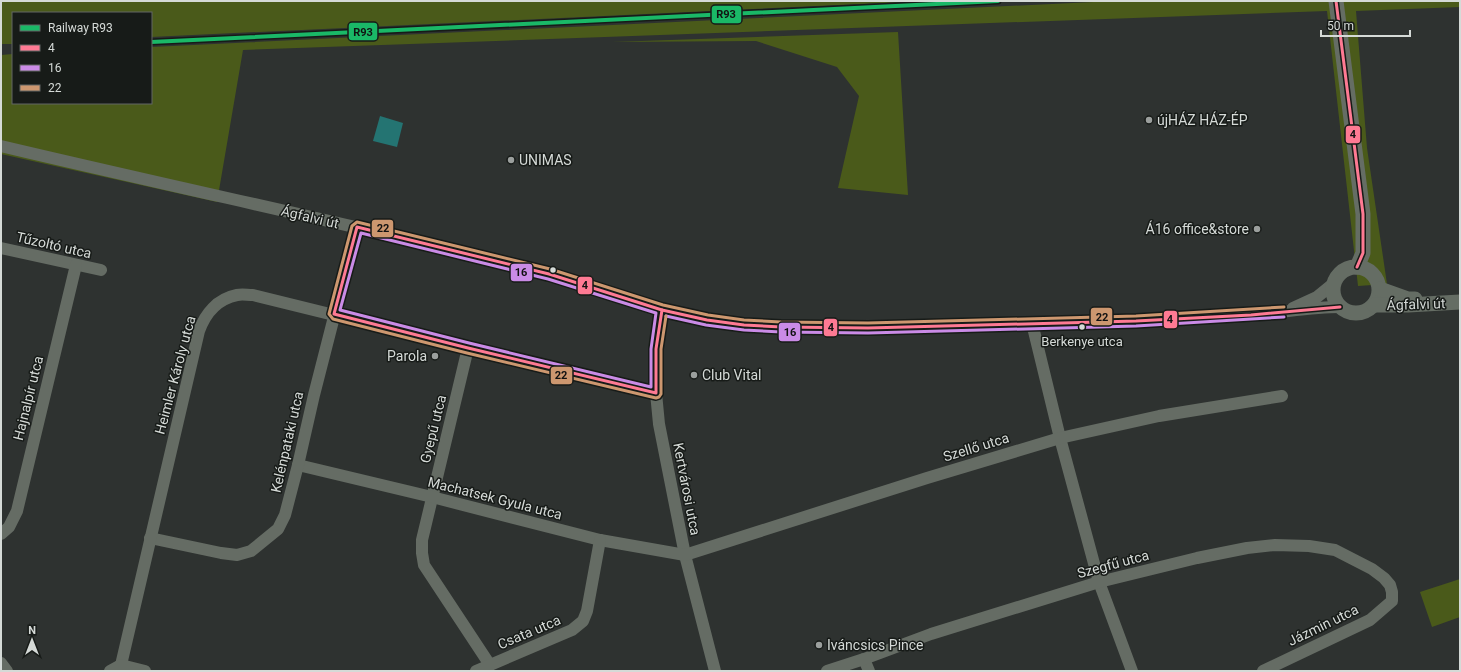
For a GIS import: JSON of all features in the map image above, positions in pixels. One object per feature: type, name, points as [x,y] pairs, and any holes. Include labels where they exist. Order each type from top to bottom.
[{"type":"main road","points":[[1336,1],[1363,214],[1363,264],[1378,281],[1380,289],[1374,305],[1367,311],[1356,314],[1345,311],[1340,307],[1334,297],[1333,284],[1335,279],[1342,271],[1347,268],[1363,264]]},
{"type":"main road","name":"Ágfalvi út","points":[[1380,289],[1408,298],[1459,302]]},
{"type":"main road","name":"Ágfalvi út","points":[[1374,305],[1459,302]]},
{"type":"street","name":"Ágfalvi út","points":[[1,146],[356,227],[549,274],[662,310],[707,320],[744,325],[868,328],[1174,319],[1251,315],[1340,307]]},
{"type":"street","name":"Kelénpataki utca","points":[[150,538],[237,555],[251,551],[278,528],[285,516],[356,227]]},
{"type":"street","name":"Tűzoltó utca","points":[[1,248],[101,270]]},
{"type":"street","name":"Hajnalpír utca","points":[[1,534],[9,527],[17,511],[76,265]]},
{"type":"street","name":"Ágfalvi út","points":[[1284,312],[1317,297],[1333,284]]},
{"type":"street","name":"Heimler Károly utca","points":[[115,668],[150,538],[200,331],[203,321],[209,311],[222,301],[236,295],[253,295],[656,393]]},
{"type":"street","name":"Kertvárosi utca","points":[[662,310],[656,349],[656,393],[659,424],[685,555],[715,671]]},
{"type":"street","points":[[1032,323],[1060,438],[1100,582],[1132,671]]},
{"type":"street","name":"Gyepű utca","points":[[468,348],[422,540],[422,553],[424,566],[490,665]]},
{"type":"street","name":"Szellő utca","points":[[685,555],[927,478],[1060,438],[1159,416],[1282,396]]},
{"type":"street","name":"Machatsek Gyula utca","points":[[298,465],[432,497],[600,540],[685,555]]},
{"type":"street","name":"Csata utca","points":[[476,671],[572,630],[583,621],[587,610],[600,540]]},
{"type":"street","name":"Szegfű utca","points":[[827,671],[931,634],[1100,582],[1197,558],[1247,548],[1275,545],[1309,546],[1335,550],[1372,569],[1384,578],[1390,585],[1392,601]]},
{"type":"street","name":"Jázmin utca","points":[[1263,671],[1370,620],[1392,601]]},
{"type":"street","points":[[864,659],[869,671]]},
{"type":"street","points":[[1,663],[7,671]]},
{"type":"street","points":[[115,668],[145,671]]},
{"type":"green space","points":[[1,1],[925,1],[152,37],[152,12],[12,12],[12,44],[1,44]]},
{"type":"green space","points":[[1114,1],[1460,1],[1460,7],[1356,11],[1367,148],[1387,284],[1358,286],[1327,11],[243,50],[217,202],[1,154],[1,55],[12,54],[12,104],[152,104],[152,47]]},
{"type":"green space","points":[[898,32],[908,195],[838,188],[859,96],[837,67],[756,41],[612,42]]},
{"type":"green space","points":[[1460,579],[1460,617],[1432,627],[1420,592]]},
{"type":"water","points":[[380,116],[403,123],[397,147],[373,141]]},
{"type":"rail line","name":"R93","points":[[152,42],[998,1]]},
{"type":"transit line","name":"4","points":[[1336,1],[1363,214],[1363,253],[1357,267]]},
{"type":"transit line","name":"22","points":[[666,316],[661,349],[661,394],[656,398],[333,319],[329,314],[352,226],[357,222],[550,269],[663,305],[708,315],[744,320],[868,323],[1136,316],[1284,307]]},
{"type":"transit line","name":"4","points":[[357,227],[549,274],[662,310],[656,349],[656,393],[334,314],[357,227]]},
{"type":"transit line","name":"16","points":[[361,233],[548,279],[656,313],[651,349],[651,387],[340,310],[361,233]]},
{"type":"transit line","name":"4","points":[[662,310],[707,320],[744,325],[868,328],[1136,321],[1251,315],[1340,307]]},
{"type":"transit line","name":"16","points":[[666,316],[706,325],[744,330],[868,333],[1136,326],[1284,317]]},
{"type":"place","name":"újHÁZ HÁZ-ÉP","points":[[1149,120]]},
{"type":"place","name":"UNIMAS","points":[[511,160]]},
{"type":"place","name":"Á16 office&store","points":[[1257,229]]},
{"type":"place","name":"Berkenye utca","points":[[1082,327]]},
{"type":"place","name":"Parola","points":[[435,356]]},
{"type":"place","name":"Club Vital","points":[[694,375]]},
{"type":"place","name":"Iváncsics Pince","points":[[819,645]]}]
